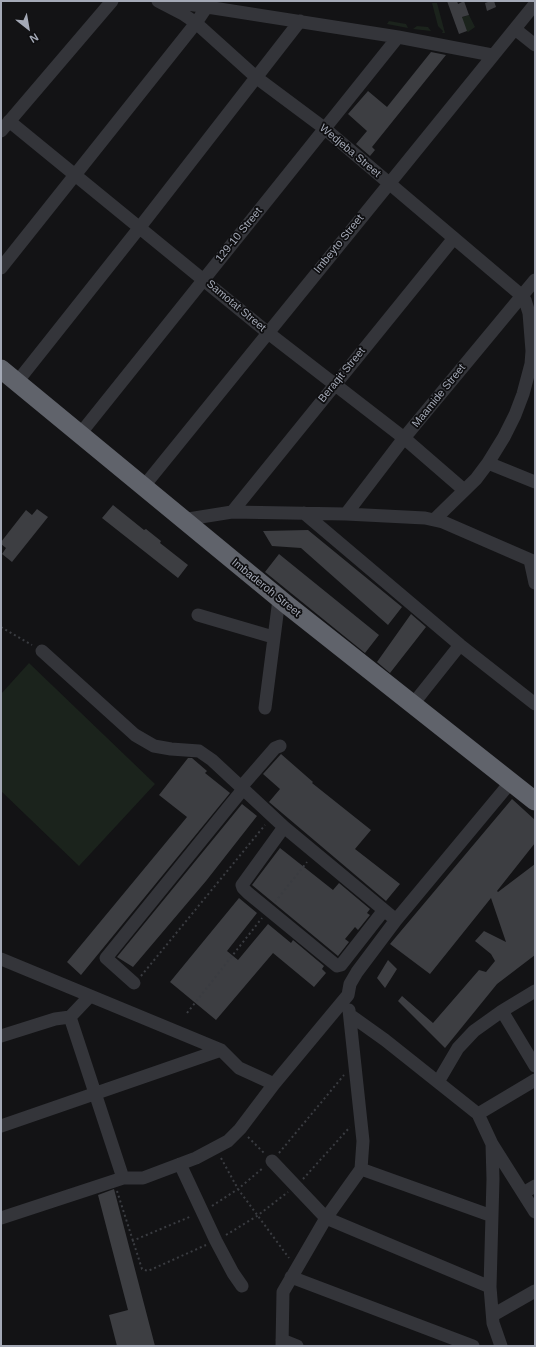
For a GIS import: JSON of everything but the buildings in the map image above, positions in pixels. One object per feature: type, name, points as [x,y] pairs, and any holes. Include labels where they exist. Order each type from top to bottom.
[{"type":"highway","name":"Imbaderoh Street","points":[[1,369],[279,599],[413,704],[510,783],[535,801]]},
{"type":"street","points":[[1,131],[112,1]]},
{"type":"street","name":"Wedjeba Street","points":[[158,1],[183,14],[196,23],[257,78],[324,128],[521,295],[532,313]]},
{"type":"street","points":[[169,1],[398,37],[492,55]]},
{"type":"street","name":"Imbeyto Street","points":[[144,486],[267,332],[535,4]]},
{"type":"street","points":[[1,268],[196,23],[206,8]]},
{"type":"street","points":[[16,382],[140,227],[300,21]]},
{"type":"street","points":[[515,29],[535,45]]},
{"type":"street","name":"129-10 Street","points":[[80,434],[398,37]]},
{"type":"street","name":"Samotat Street","points":[[9,121],[204,278],[267,332],[404,438],[464,490]]},
{"type":"street","name":"Beraqit Street","points":[[232,512],[454,238]]},
{"type":"street","name":"Maamide Street","points":[[346,514],[404,438],[521,295],[535,280]]},
{"type":"street","points":[[435,520],[488,463],[529,397],[532,357],[532,313]]},
{"type":"street","points":[[488,463],[535,482]]},
{"type":"street","points":[[182,520],[232,512],[346,514],[435,520],[533,561],[535,583]]},
{"type":"street","points":[[304,513],[460,645],[535,704]]},
{"type":"street","points":[[265,708],[279,599]]},
{"type":"street","points":[[198,615],[273,638]]},
{"type":"street","points":[[413,704],[460,645]]},
{"type":"street","points":[[42,651],[135,735],[148,743],[162,748],[199,751],[205,754],[243,787],[284,827],[396,920]]},
{"type":"street","points":[[134,983],[106,958],[275,748],[280,746]]},
{"type":"street","points":[[297,1346],[282,1343],[283,1292],[326,1218],[361,1169],[363,1141],[348,995],[350,984],[357,972],[396,920],[510,783]]},
{"type":"street","points":[[284,827],[242,885],[245,891],[337,966],[341,965],[384,910]]},
{"type":"street","points":[[1,959],[89,997],[221,1050],[239,1068],[274,1084]]},
{"type":"street","points":[[1,970],[15,964]]},
{"type":"street","points":[[438,1082],[458,1048],[474,1031],[502,1011],[535,991]]},
{"type":"street","points":[[1,1218],[118,1180],[143,1178],[180,1164],[228,1141],[240,1129],[274,1084],[348,995]]},
{"type":"street","points":[[1,1036],[55,1019],[70,1017],[89,997]]},
{"type":"street","points":[[502,1011],[530,1047],[535,1066]]},
{"type":"street","points":[[350,1015],[478,1114],[492,1144],[535,1212]]},
{"type":"street","points":[[70,1017],[96,1093],[118,1180]]},
{"type":"street","points":[[1,1126],[195,1061],[221,1050]]},
{"type":"street","points":[[478,1114],[535,1080]]},
{"type":"street","points":[[492,1144],[490,1287],[493,1324],[501,1346]]},
{"type":"street","points":[[272,1161],[326,1218],[490,1287]]},
{"type":"street","points":[[180,1164],[216,1241],[233,1273],[242,1286]]},
{"type":"street","points":[[361,1169],[492,1216]]},
{"type":"street","points":[[523,1192],[535,1186]]},
{"type":"street","points":[[293,1273],[473,1346]]},
{"type":"street","points":[[493,1315],[535,1291]]},
{"type":"path","points":[[1,627],[42,651]]},
{"type":"path","points":[[134,983],[272,816]]},
{"type":"path","points":[[187,1013],[314,853]]},
{"type":"path","points":[[132,1240],[202,1213],[238,1189],[272,1161],[356,1062]]},
{"type":"path","points":[[118,1180],[132,1240],[142,1269],[148,1271],[216,1241],[257,1216],[296,1186],[361,1114]]},
{"type":"path","points":[[240,1129],[272,1161]]},
{"type":"path","points":[[215,1148],[238,1189],[293,1273]]},
{"type":"shaded area","points":[[432,3],[437,3],[445,33],[442,33],[443,31],[438,26]]},
{"type":"shaded area","points":[[469,15],[475,27],[468,32],[465,30],[460,18]]},
{"type":"shaded area","points":[[389,21],[406,24],[408,28],[387,24]]},
{"type":"shaded area","points":[[417,26],[428,27],[431,31],[413,29]]},
{"type":"shaded area","points":[[29,663],[155,784],[79,866],[1,791],[1,694]]}]
